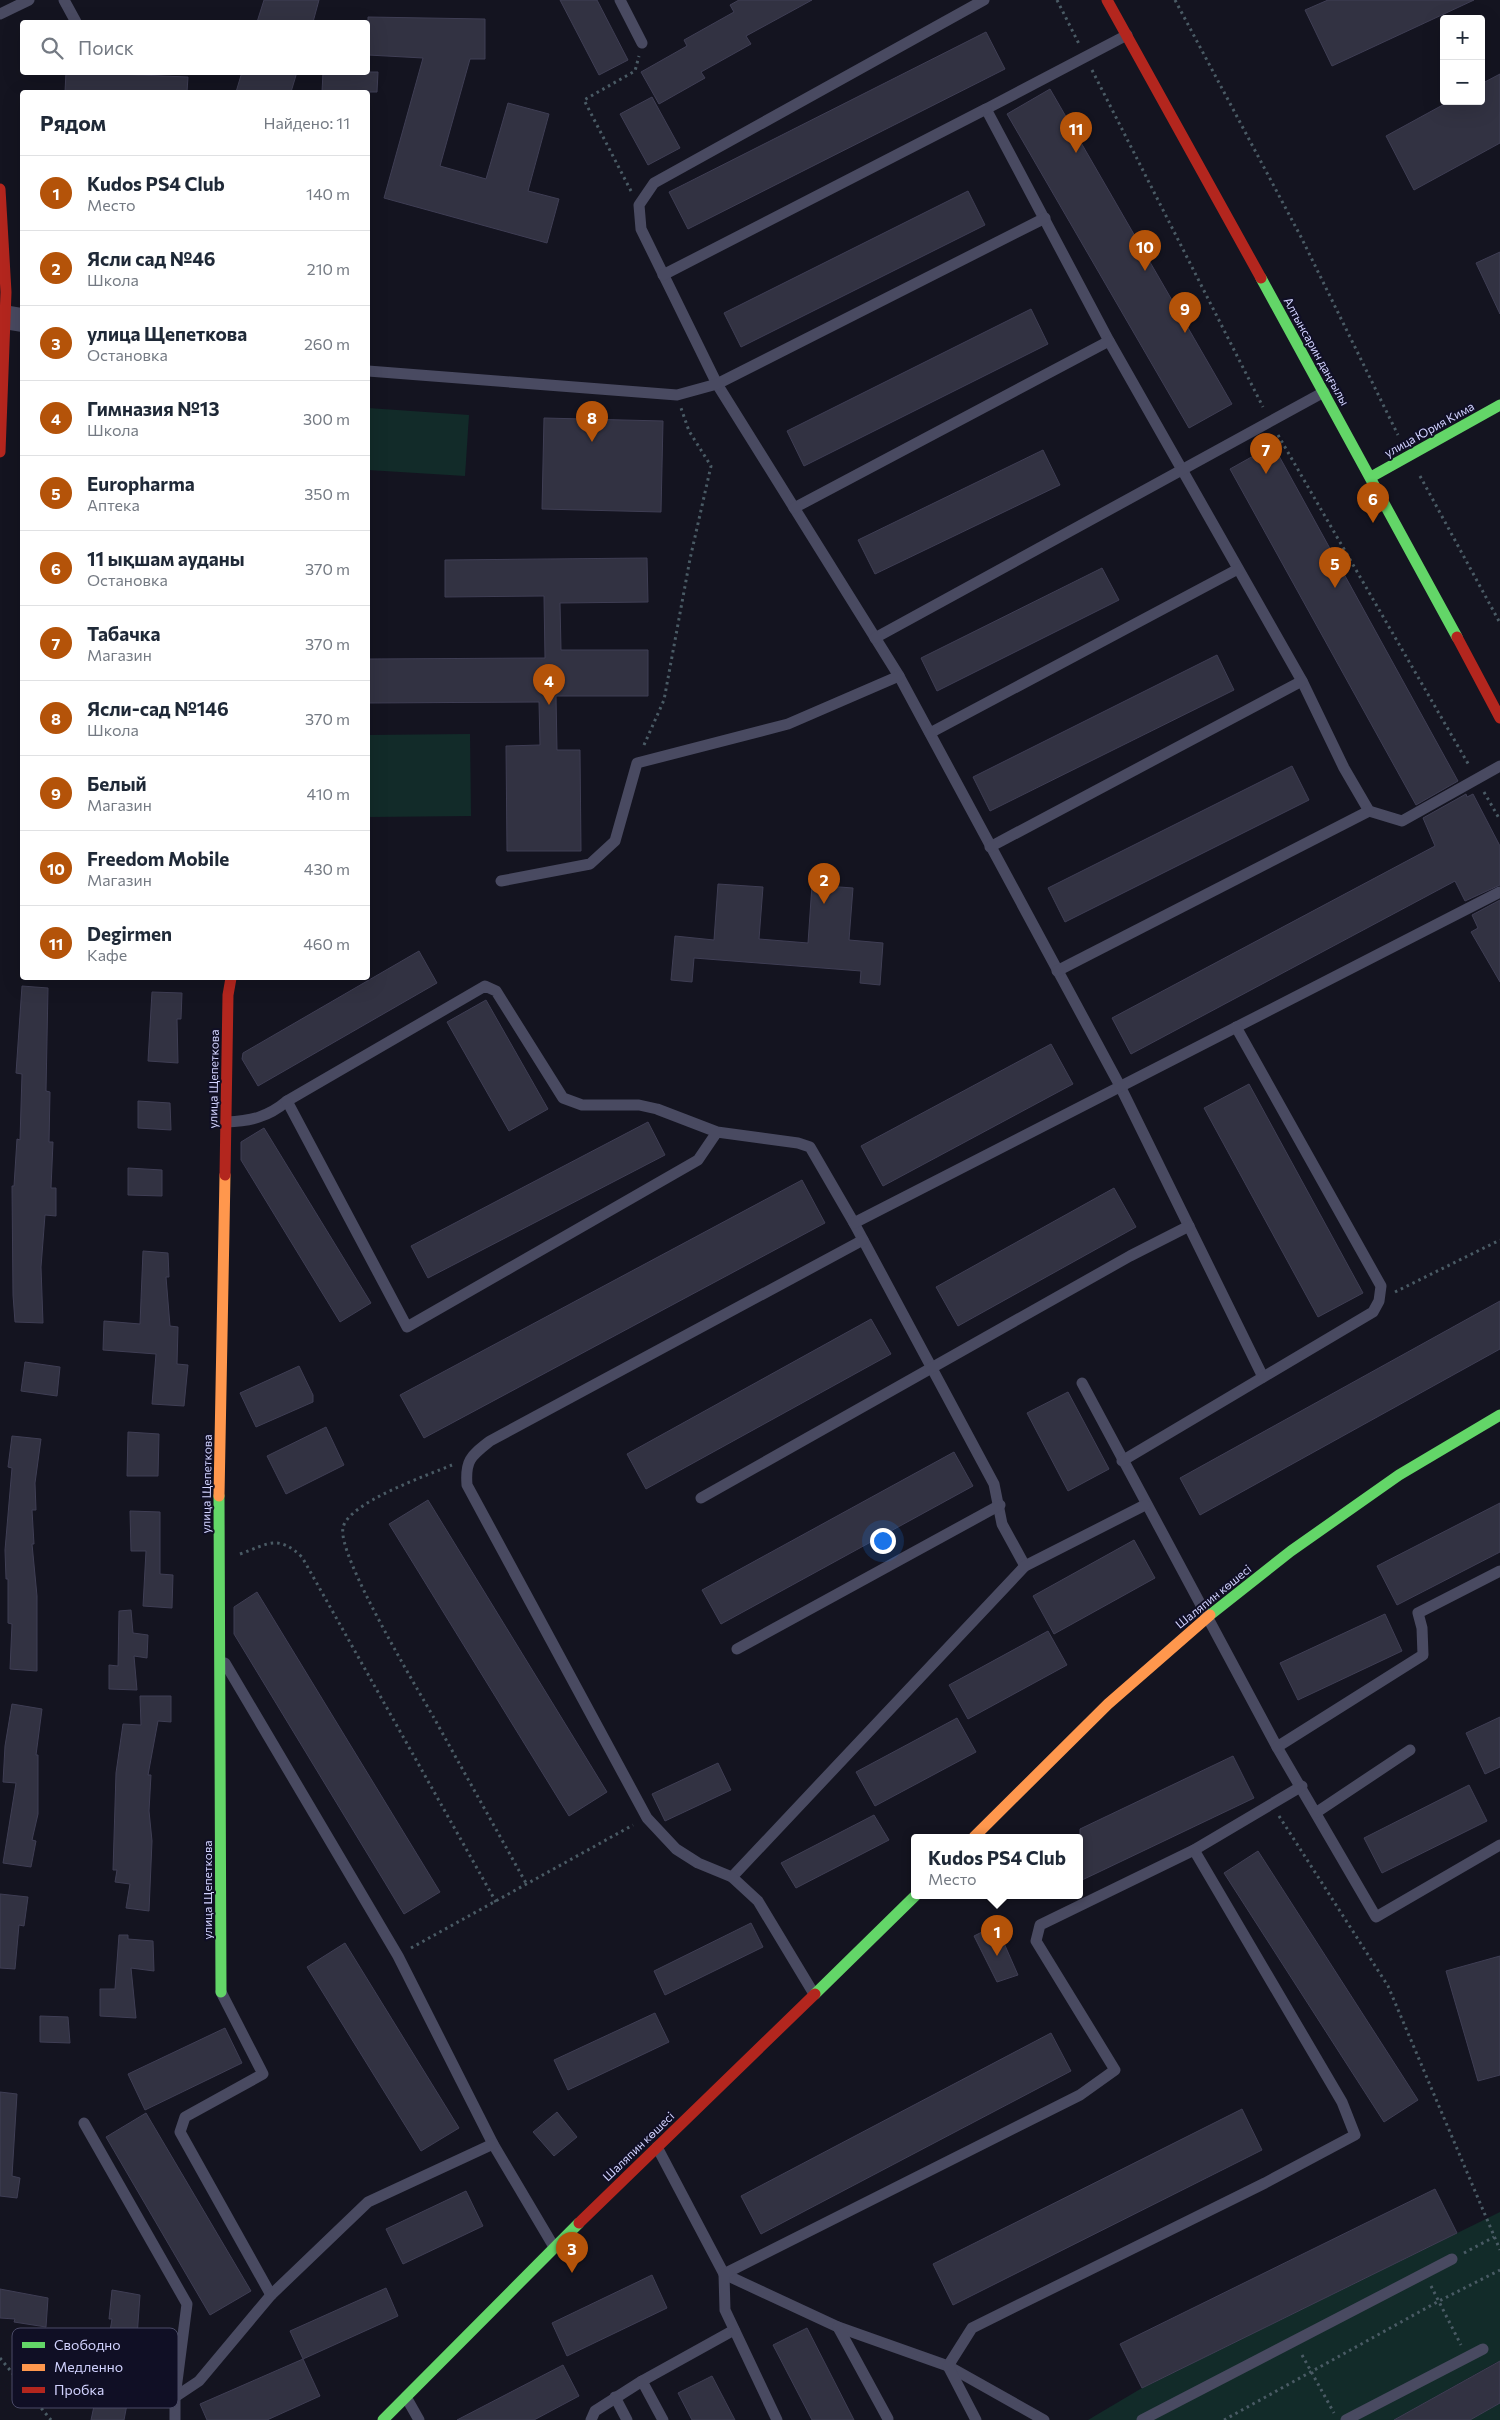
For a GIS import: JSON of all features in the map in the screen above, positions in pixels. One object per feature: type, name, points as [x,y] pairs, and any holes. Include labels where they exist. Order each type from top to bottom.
[{"type":"main road","name":"Алтынсарин даңғылы","points":[[1107,0],[1371,477],[1500,718]]},
{"type":"main road","points":[[0,189],[6,292],[13,319],[0,452]]},
{"type":"main road","name":"улица Юрия Кима","points":[[1371,477],[1500,405]]},
{"type":"main road","name":"улица Щепеткова","points":[[221,1992],[218,1562],[228,995],[231,980]]},
{"type":"main road","name":"Шаляпин көшесі","points":[[977,1834],[1108,1704],[1207,1618],[1291,1551],[1398,1474],[1500,1415]]},
{"type":"main road","name":"Шаляпин көшесі","points":[[383,2420],[554,2247],[912,1899]]},
{"type":"lane","points":[[0,14],[29,0]]},
{"type":"lane","points":[[64,0],[75,20]]},
{"type":"lane","points":[[620,0],[642,43]]},
{"type":"lane","points":[[984,0],[654,183],[639,205],[641,229],[717,384],[876,638],[930,732],[1056,971],[1120,1086],[1263,1377]]},
{"type":"lane","points":[[663,274],[1127,35]]},
{"type":"lane","points":[[986,109],[1108,341],[1302,680],[1344,768],[1370,811],[1402,821],[1500,766]]},
{"type":"lane","points":[[370,371],[677,396],[717,384],[1045,218]]},
{"type":"lane","points":[[794,508],[1108,341]]},
{"type":"lane","points":[[876,638],[1324,392]]},
{"type":"lane","points":[[930,732],[1238,569]]},
{"type":"lane","points":[[501,881],[590,864],[614,841],[636,763],[788,724],[899,676]]},
{"type":"lane","points":[[990,847],[1302,680]]},
{"type":"lane","points":[[1056,971],[1370,811]]},
{"type":"lane","points":[[854,1223],[1500,892]]},
{"type":"lane","points":[[226,1122],[262,1118],[274,1112],[287,1101],[485,986],[496,991],[563,1098],[582,1105],[639,1105],[717,1132],[798,1143],[810,1147],[854,1223],[994,1484],[1000,1505],[1002,1524],[1025,1566]]},
{"type":"lane","points":[[1122,1461],[1373,1312],[1379,1301],[1381,1286],[1236,1027]]},
{"type":"lane","points":[[287,1101],[407,1327],[698,1160],[717,1132]]},
{"type":"lane","points":[[701,1498],[1130,1256],[1189,1226]]},
{"type":"lane","points":[[814,1995],[758,1901],[732,1876],[698,1863],[676,1849],[647,1818],[467,1486],[466,1469],[472,1456],[490,1441],[863,1240]]},
{"type":"lane","points":[[1082,1383],[1145,1505],[1277,1747],[1302,1786],[1376,1917],[1500,1845]]},
{"type":"lane","points":[[737,1649],[1000,1505]]},
{"type":"lane","points":[[732,1876],[1025,1566],[1145,1505]]},
{"type":"lane","points":[[1277,1747],[1423,1655],[1422,1628],[1418,1613],[1500,1571]]},
{"type":"lane","points":[[218,1653],[398,1956],[493,2144],[554,2247]]},
{"type":"lane","points":[[1317,1812],[1410,1750]]},
{"type":"lane","points":[[724,2274],[1080,2095],[1115,2070],[1036,1941],[1040,1925],[1194,1850],[1302,1786]]},
{"type":"lane","points":[[948,2366],[972,2328],[1265,2183],[1355,2134],[1342,2102],[1194,1850]]},
{"type":"lane","points":[[221,1992],[263,2074],[185,2117],[180,2132],[271,2295]]},
{"type":"lane","points":[[84,2123],[187,2304],[178,2374]]},
{"type":"lane","points":[[178,2395],[199,2381],[271,2295],[368,2202],[493,2144]]},
{"type":"lane","points":[[657,2147],[724,2274],[725,2310],[777,2420]]},
{"type":"lane","points":[[1142,2420],[1452,2259]]},
{"type":"lane","points":[[724,2274],[838,2327],[948,2366],[1044,2420]]},
{"type":"lane","points":[[838,2327],[888,2419]]},
{"type":"lane","points":[[591,2420],[596,2411],[615,2397],[734,2330]]},
{"type":"lane","points":[[1346,2420],[1483,2348]]},
{"type":"lane","points":[[948,2366],[976,2420]]},
{"type":"lane","points":[[642,2381],[663,2420]]},
{"type":"lane","points":[[406,2397],[419,2420]]},
{"type":"lane","points":[[615,2397],[627,2420]]},
{"type":"path","points":[[1175,0],[1301,237],[1408,456],[1500,623]]},
{"type":"path","points":[[639,205],[584,100],[634,70],[642,43]]},
{"type":"path","points":[[636,763],[664,700],[690,559],[711,466],[689,431],[677,396]]},
{"type":"path","points":[[1379,1301],[1500,1240]]},
{"type":"path","points":[[472,1456],[370,1500],[353,1512],[342,1527],[343,1538],[350,1559],[373,1608],[526,1884]]},
{"type":"path","points":[[218,1562],[271,1543],[289,1544],[302,1557],[496,1902]]},
{"type":"path","points":[[1271,1804],[1388,1986],[1500,2250]]},
{"type":"path","points":[[398,1956],[647,1818]]},
{"type":"path","points":[[1452,2259],[1494,2237]]},
{"type":"path","points":[[1224,2420],[1439,2301],[1500,2270]]},
{"type":"path","points":[[1424,2273],[1467,2356]]},
{"type":"path","points":[[1294,2341],[1338,2420]]},
{"type":"path","points":[[0,2358],[12,2373]]},
{"type":"path","points":[[41,2408],[51,2420]]},
{"type":"green space","points":[[370,408],[469,415],[465,476],[370,470]]},
{"type":"green space","points":[[470,734],[471,816],[370,817],[370,735]]},
{"type":"green space","points":[[1500,2212],[1500,2366],[1497,2362],[1394,2420],[1088,2420],[1142,2388]]},
{"type":"green space","points":[[1500,2403],[1500,2420],[1470,2420]]},
{"type":"building","points":[[264,0],[319,0],[314,20],[258,20]]},
{"type":"building","points":[[560,0],[597,0],[628,60],[599,75]]},
{"type":"building","points":[[739,0],[812,0],[746,36],[751,44],[701,72],[705,78],[659,104],[641,72],[687,46],[684,40],[734,12],[730,5]]},
{"type":"building","points":[[1328,0],[1474,0],[1332,66],[1305,10]]},
{"type":"building","points":[[368,17],[485,19],[485,59],[470,59],[440,166],[486,179],[508,103],[549,114],[528,191],[559,199],[547,243],[384,198],[423,58],[370,55],[370,20],[368,20]]},
{"type":"building","points":[[986,32],[1005,69],[688,229],[669,192]]},
{"type":"building","points":[[370,72],[378,72],[377,92],[370,92],[370,90],[322,90],[323,75],[370,75]]},
{"type":"building","points":[[1500,74],[1500,143],[1414,190],[1386,136],[1443,105],[1485,105],[1485,82]]},
{"type":"building","points":[[66,75],[188,77],[187,90],[65,90]]},
{"type":"building","points":[[241,75],[296,75],[292,90],[237,90]]},
{"type":"building","points":[[1050,89],[1232,404],[1189,428],[1007,114]]},
{"type":"building","points":[[652,97],[680,148],[648,165],[620,114]]},
{"type":"building","points":[[968,191],[985,225],[741,347],[724,313]]},
{"type":"building","points":[[1500,252],[1500,314],[1476,263]]},
{"type":"building","points":[[1031,309],[1048,344],[804,466],[787,431]]},
{"type":"building","points":[[544,418],[663,421],[661,512],[542,509]]},
{"type":"building","points":[[1273,445],[1458,781],[1416,805],[1230,469]]},
{"type":"building","points":[[1043,450],[1060,485],[875,574],[858,540]]},
{"type":"building","points":[[647,558],[648,602],[560,603],[561,650],[648,650],[648,696],[556,696],[557,750],[580,750],[581,851],[507,851],[506,746],[540,745],[539,702],[370,703],[370,659],[545,658],[544,596],[445,597],[445,560]]},
{"type":"building","points":[[1102,568],[1119,600],[937,691],[921,658]]},
{"type":"building","points":[[1217,655],[1234,690],[990,811],[973,777]]},
{"type":"building","points":[[1292,766],[1309,800],[1065,922],[1048,888]]},
{"type":"building","points":[[1466,794],[1467,797],[1473,794],[1500,846],[1500,885],[1465,901],[1455,881],[1131,1054],[1112,1018],[1435,846],[1423,818]]},
{"type":"building","points":[[718,884],[763,887],[759,939],[808,943],[812,885],[853,888],[849,940],[883,943],[880,985],[860,983],[861,971],[694,958],[692,982],[671,980],[675,936],[714,940]]},
{"type":"building","points":[[1500,900],[1500,982],[1471,932],[1478,928],[1472,915]]},
{"type":"building","points":[[419,951],[437,983],[258,1086],[242,1059],[243,1053]]},
{"type":"building","points":[[22,986],[48,988],[46,1091],[50,1092],[49,1142],[53,1142],[51,1188],[56,1188],[56,1216],[45,1215],[41,1267],[43,1323],[15,1322],[13,1295],[12,1186],[14,1186],[17,1139],[20,1140],[22,1074],[16,1073]]},
{"type":"building","points":[[152,992],[182,993],[181,1019],[177,1019],[178,1063],[148,1061]]},
{"type":"building","points":[[486,1000],[548,1109],[509,1131],[447,1022]]},
{"type":"building","points":[[1051,1044],[1073,1084],[883,1186],[861,1146]]},
{"type":"building","points":[[1249,1084],[1363,1293],[1318,1317],[1204,1108]]},
{"type":"building","points":[[138,1101],[170,1103],[171,1130],[138,1128]]},
{"type":"building","points":[[648,1122],[665,1155],[428,1278],[411,1246]]},
{"type":"building","points":[[264,1128],[371,1303],[340,1322],[241,1160],[241,1142]]},
{"type":"building","points":[[128,1168],[162,1170],[162,1196],[128,1195]]},
{"type":"building","points":[[802,1180],[825,1223],[424,1438],[400,1395]]},
{"type":"building","points":[[1114,1188],[1136,1227],[958,1326],[936,1287]]},
{"type":"building","points":[[143,1251],[168,1253],[169,1277],[166,1277],[170,1326],[178,1327],[177,1364],[188,1365],[184,1406],[152,1404],[156,1354],[103,1350],[104,1321],[140,1324]]},
{"type":"building","points":[[1500,1301],[1500,1349],[1200,1515],[1180,1478]]},
{"type":"building","points":[[871,1319],[891,1354],[646,1489],[627,1454]]},
{"type":"building","points":[[25,1362],[60,1367],[57,1396],[21,1391]]},
{"type":"building","points":[[299,1366],[313,1395],[313,1402],[256,1427],[240,1393]]},
{"type":"building","points":[[1068,1392],[1109,1469],[1068,1491],[1027,1413]]},
{"type":"building","points":[[326,1427],[344,1465],[286,1494],[267,1456]]},
{"type":"building","points":[[128,1432],[159,1434],[158,1476],[127,1476]]},
{"type":"building","points":[[12,1436],[41,1439],[35,1483],[36,1510],[32,1510],[34,1544],[32,1544],[37,1596],[37,1671],[10,1669],[12,1624],[8,1623],[8,1579],[6,1579],[5,1550],[12,1468],[8,1467]]},
{"type":"building","points":[[954,1452],[973,1486],[721,1624],[702,1590]]},
{"type":"building","points":[[428,1500],[607,1792],[569,1816],[389,1524]]},
{"type":"building","points":[[1500,1503],[1500,1552],[1397,1605],[1377,1566]]},
{"type":"building","points":[[130,1511],[160,1512],[160,1574],[173,1575],[172,1608],[143,1606],[146,1551],[131,1551]]},
{"type":"building","points":[[1134,1540],[1155,1578],[1054,1634],[1033,1596]]},
{"type":"building","points":[[257,1592],[440,1892],[404,1914],[234,1634],[234,1607]]},
{"type":"building","points":[[131,1610],[133,1633],[148,1635],[147,1658],[134,1656],[137,1690],[109,1689],[109,1665],[118,1666],[119,1611]]},
{"type":"building","points":[[1385,1614],[1402,1651],[1298,1700],[1280,1663]]},
{"type":"building","points":[[1048,1631],[1067,1665],[968,1719],[949,1685]]},
{"type":"building","points":[[140,1696],[171,1696],[171,1722],[158,1721],[148,1775],[151,1775],[149,1811],[152,1841],[149,1911],[126,1908],[130,1884],[115,1882],[117,1870],[113,1870],[116,1773],[123,1724],[141,1725]]},
{"type":"building","points":[[12,1704],[42,1709],[36,1755],[38,1755],[38,1814],[32,1840],[36,1841],[31,1867],[3,1863],[16,1783],[3,1782],[5,1746]]},
{"type":"building","points":[[1500,1717],[1500,1767],[1485,1774],[1466,1733]]},
{"type":"building","points":[[957,1718],[976,1752],[875,1806],[856,1772]]},
{"type":"building","points":[[1233,1756],[1254,1798],[1083,1880],[1083,1834],[1080,1834],[1080,1829]]},
{"type":"building","points":[[718,1763],[731,1790],[665,1821],[652,1794]]},
{"type":"building","points":[[1469,1785],[1487,1821],[1382,1873],[1364,1838]]},
{"type":"building","points":[[874,1815],[889,1840],[796,1888],[781,1863]]},
{"type":"building","points":[[1258,1851],[1418,2100],[1384,2122],[1224,1873]]},
{"type":"building","points":[[0,1894],[28,1897],[24,1926],[19,1925],[15,1969],[0,1968]]},
{"type":"building","points":[[751,1923],[763,1947],[665,1995],[654,1971]]},
{"type":"building","points":[[996,1925],[1018,1975],[997,1982],[974,1936]]},
{"type":"building","points":[[119,1935],[128,1935],[128,1939],[153,1941],[154,1971],[131,1968],[136,2018],[100,2016],[100,1989],[115,1989]]},
{"type":"building","points":[[345,1943],[459,2128],[421,2151],[307,1967]]},
{"type":"building","points":[[1500,1956],[1500,2075],[1478,2081],[1446,1971]]},
{"type":"building","points":[[655,2013],[669,2042],[568,2090],[554,2060]]},
{"type":"building","points":[[40,2016],[68,2017],[70,2043],[40,2042]]},
{"type":"building","points":[[225,2028],[242,2063],[145,2110],[128,2074]]},
{"type":"building","points":[[1051,2033],[1071,2071],[761,2234],[741,2196]]},
{"type":"building","points":[[0,2092],[17,2094],[12,2176],[20,2178],[17,2198],[0,2196]]},
{"type":"building","points":[[1242,2109],[1262,2150],[953,2305],[933,2264]]},
{"type":"building","points":[[557,2112],[577,2137],[554,2156],[533,2132]]},
{"type":"building","points":[[146,2113],[251,2291],[210,2315],[106,2137]]},
{"type":"building","points":[[1435,2189],[1457,2233],[1142,2388],[1120,2344]]},
{"type":"building","points":[[466,2191],[483,2226],[403,2264],[386,2229]]},
{"type":"building","points":[[652,2275],[667,2308],[567,2356],[552,2323]]},
{"type":"building","points":[[386,2288],[398,2316],[303,2359],[290,2331]]},
{"type":"building","points":[[0,2289],[48,2298],[46,2327],[14,2322],[15,2319],[0,2318]]},
{"type":"building","points":[[112,2290],[140,2295],[138,2328],[110,2328],[112,2319],[109,2319]]},
{"type":"building","points":[[807,2328],[854,2420],[812,2420],[773,2345]]},
{"type":"building","points":[[303,2359],[320,2396],[267,2420],[207,2420],[200,2404]]},
{"type":"building","points":[[1500,2361],[1500,2403],[1470,2420],[1394,2420]]},
{"type":"building","points":[[563,2365],[579,2396],[534,2420],[457,2420]]},
{"type":"building","points":[[712,2376],[735,2420],[692,2420],[678,2393]]},
{"type":"building","points":[[94,2408],[126,2408],[124,2420],[91,2420]]},
{"type":"traffic: fast","points":[[1261,278],[1457,637]]},
{"type":"traffic: fast","points":[[1371,477],[1500,405]]},
{"type":"traffic: fast","points":[[1210,1615],[1291,1551],[1399,1475],[1500,1415]]},
{"type":"traffic: fast","points":[[219,1496],[221,1992]]},
{"type":"traffic: fast","points":[[815,1994],[912,1899]]},
{"type":"traffic: fast","points":[[383,2420],[579,2223]]},
{"type":"traffic: slow","points":[[219,1496],[225,1175]]},
{"type":"traffic: slow","points":[[977,1834],[1108,1704],[1210,1615]]},
{"type":"traffic: jam","points":[[1107,0],[1261,278]]},
{"type":"traffic: jam","points":[[0,189],[6,292],[0,452]]},
{"type":"traffic: jam","points":[[1457,637],[1500,718]]},
{"type":"traffic: jam","points":[[225,1175],[228,995],[231,980]]},
{"type":"traffic: jam","points":[[579,2223],[815,1994]]},
{"type":"place","name":"Degirmen","points":[[1076,153]]},
{"type":"place","name":"Freedom Mobile","points":[[1145,271]]},
{"type":"place","name":"Белый","points":[[1185,333]]},
{"type":"place","name":"Ясли-сад №146","points":[[592,442]]},
{"type":"place","name":"Табачка","points":[[1266,474]]},
{"type":"place","name":"11 ықшам ауданы","points":[[1373,523]]},
{"type":"place","name":"Europharma","points":[[1335,588]]},
{"type":"place","name":"Гимназия №13","points":[[549,705]]},
{"type":"place","name":"Ясли сад №46","points":[[824,904]]},
{"type":"place","name":"Kudos PS4 Club","points":[[997,1956]]},
{"type":"place","name":"улица Щепеткова","points":[[572,2273]]}]
